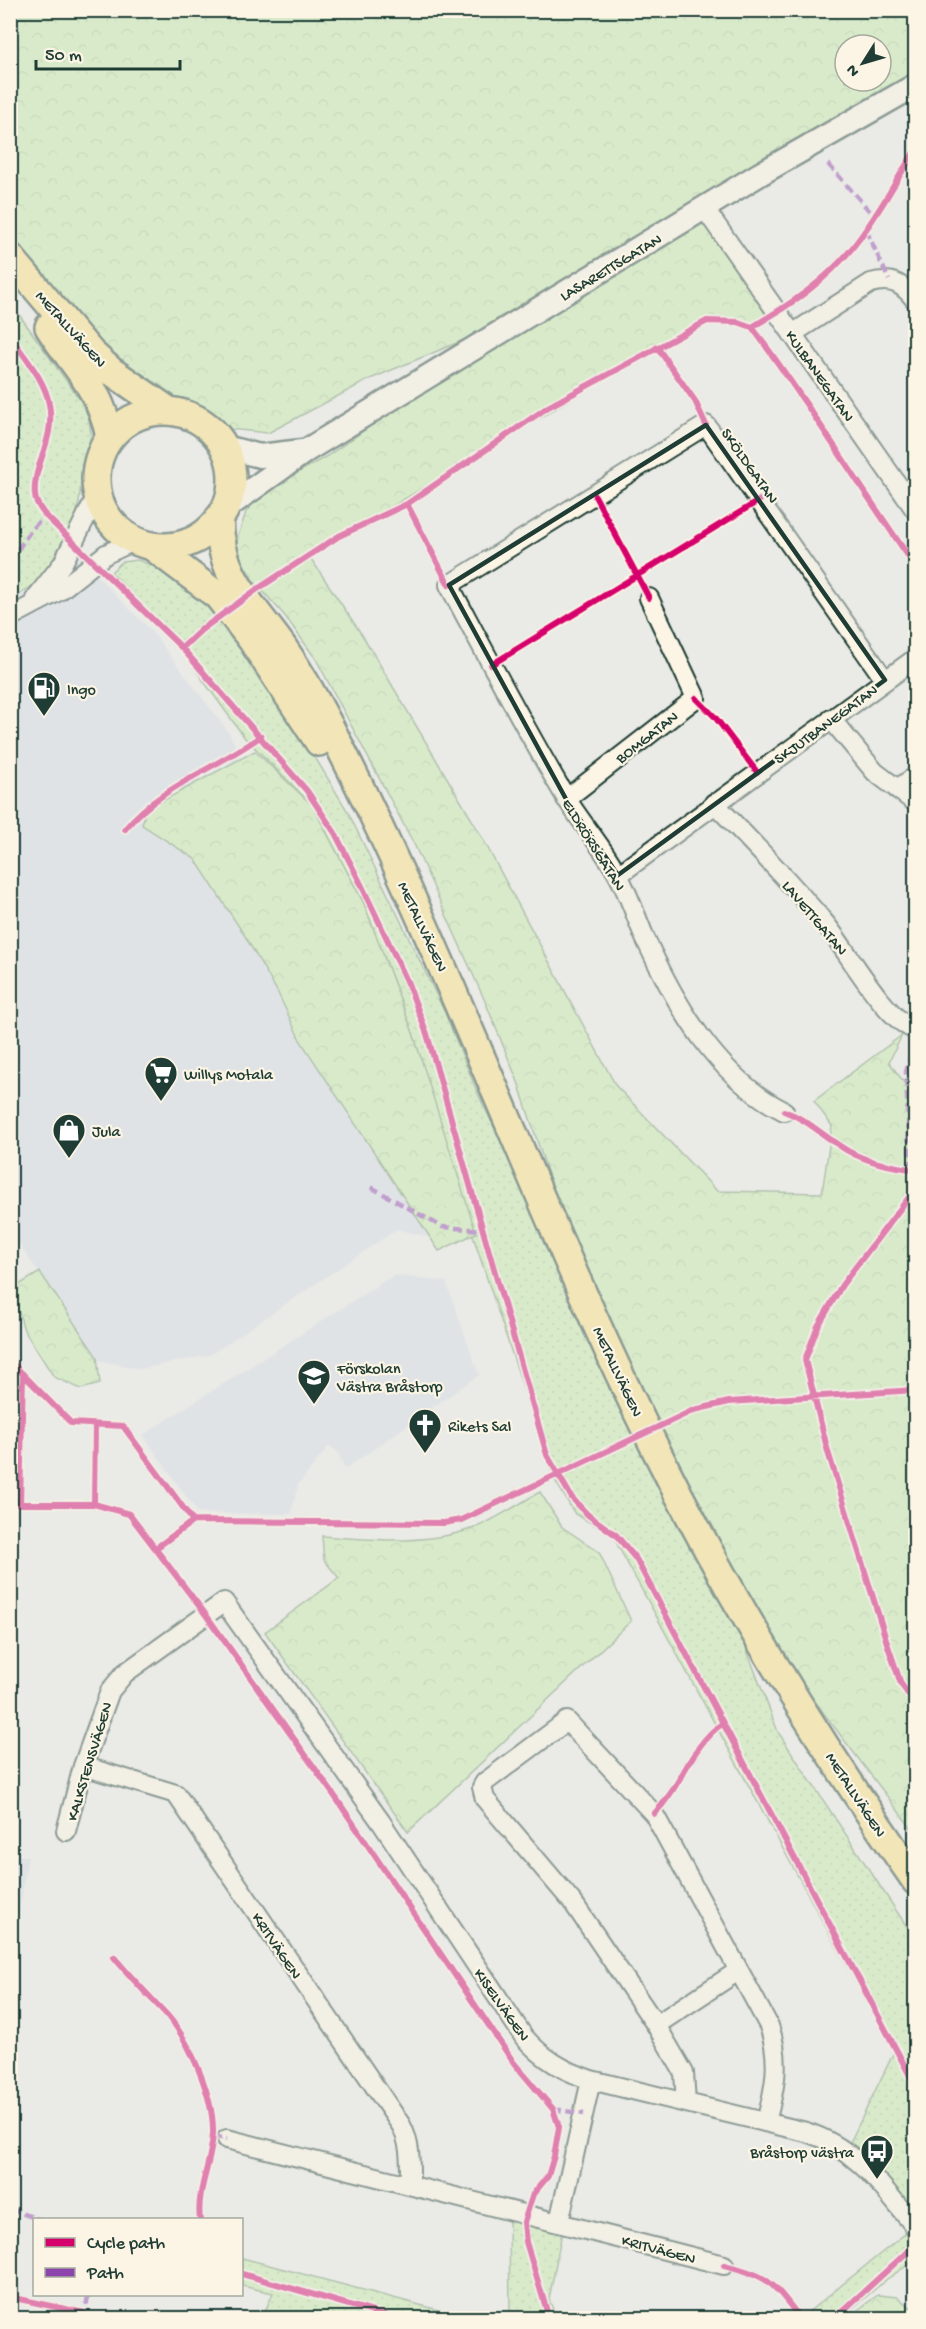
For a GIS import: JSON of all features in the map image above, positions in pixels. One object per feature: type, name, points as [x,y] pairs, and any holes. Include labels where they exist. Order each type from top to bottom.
[{"type":"main road","name":"METALLVÄGEN","points":[[10,257],[91,353],[111,371],[169,411]]},
{"type":"main road","name":"METALLVÄGEN","points":[[10,266],[60,344],[94,388],[103,406],[110,437]]},
{"type":"main road","points":[[169,411],[201,422],[224,447],[232,477],[223,513],[201,536],[190,542],[166,547],[144,544],[124,535],[107,518],[97,495],[97,465],[110,437],[136,417],[169,411]]},
{"type":"main road","name":"METALLVÄGEN","points":[[223,513],[220,546],[229,571],[238,587],[284,648],[340,746],[460,1006],[616,1366],[657,1453],[761,1644],[915,1881]]},
{"type":"main road","name":"METALLVÄGEN","points":[[144,544],[201,580],[236,618],[327,753],[394,862]]},
{"type":"street","name":"LASARETTSGATAN","points":[[223,513],[307,450],[915,85]]},
{"type":"street","name":"KULBANEGATAN","points":[[705,209],[915,512]]},
{"type":"street","points":[[792,334],[871,283],[882,280],[902,284],[915,301]]},
{"type":"street","name":"SKÖLDGATAN","points":[[449,585],[706,425],[885,680]]},
{"type":"street","name":"LASARETTSGATAN","points":[[224,447],[260,456],[275,456],[307,450]]},
{"type":"street","points":[[28,607],[63,563],[97,495]]},
{"type":"street","points":[[10,617],[59,591],[106,555],[144,544]]},
{"type":"street","name":"ELDRÖRSGATAN","points":[[449,585],[566,799],[618,875],[664,976],[714,1056],[747,1088],[764,1101],[784,1111]]},
{"type":"street","name":"BOMGATAN","points":[[566,799],[696,698],[649,598]]},
{"type":"street","name":"SKJUTBANEGATAN","points":[[618,875],[915,658]]},
{"type":"street","points":[[831,719],[875,772],[915,803]]},
{"type":"street","points":[[897,789],[915,776]]},
{"type":"street","name":"LAVETTGATAN","points":[[714,803],[825,923],[892,1015],[907,1028],[915,1030]]},
{"type":"street","name":"KALKSTENSVÄGEN","points":[[66,1831],[83,1766],[104,1701],[116,1682],[224,1602]]},
{"type":"street","name":"KISELVÄGEN","points":[[224,1602],[381,1822],[524,2037],[554,2064],[591,2080],[819,2136],[850,2153],[868,2169],[915,2228]]},
{"type":"street","points":[[686,2103],[684,2073],[656,2025],[574,1904],[485,1799],[483,1793],[485,1782],[567,1721],[654,1814],[769,2026],[775,2045],[777,2063],[775,2087],[766,2122]]},
{"type":"street","name":"KRITVÄGEN","points":[[83,1766],[176,1794],[401,2125],[407,2137],[411,2155],[410,2184]]},
{"type":"street","points":[[656,2025],[738,1971]]},
{"type":"street","points":[[559,2222],[591,2080]]},
{"type":"street","name":"KRITVÄGEN","points":[[227,2139],[724,2265]]},
{"type":"highlighted area","points":[[706,425],[885,680],[618,875],[566,799],[449,585]]},
{"type":"shaded area","points":[[10,436],[97,576],[153,633],[229,733],[295,873],[457,1244],[397,1229],[210,1355],[140,1369],[98,1360],[16,1239],[11,1242]]},
{"type":"shaded area","name":"Förskolan Västra Bråstorp","points":[[394,1275],[446,1282],[479,1375],[345,1469],[337,1451],[329,1446],[298,1485],[291,1514],[198,1513],[143,1435]]},
{"type":"shaded area","points":[[10,1856],[28,1856],[11,1960]]},
{"type":"green space","points":[[10,11],[915,11],[915,87],[706,210],[767,317],[747,327],[706,323],[648,353],[309,556],[364,638],[478,830],[616,1086],[717,1191],[822,1193],[832,1126],[814,1101],[902,1035],[889,1062],[916,1099],[915,1833],[718,1574],[613,1373],[518,1082],[485,1001],[415,846],[316,659],[285,616],[253,580],[236,551],[246,512],[262,493],[327,456],[543,307],[370,379],[268,433],[230,429],[214,415],[167,393],[121,364],[79,326],[11,236]]},
{"type":"green space","points":[[10,302],[88,411],[91,435],[83,462],[74,525],[56,560],[35,584],[11,600]]},
{"type":"green space","points":[[138,560],[178,576],[215,606],[295,724],[348,812],[445,1013],[478,1094],[613,1373],[718,1574],[778,1732],[915,1939],[915,2260],[887,2279],[841,2318],[801,2318],[911,2229],[846,2151],[894,2052],[612,1535],[575,1514],[553,1477],[471,1230],[413,1033],[364,904],[312,805],[245,738],[163,625],[111,572],[122,562]]},
{"type":"green space","points":[[255,751],[312,805],[364,904],[413,1033],[476,1233],[439,1251],[300,1040],[277,991],[245,936],[195,859],[142,825],[146,810]]},
{"type":"green space","points":[[40,1272],[97,1357],[100,1384],[81,1389],[54,1377],[24,1330],[12,1289]]},
{"type":"green space","points":[[540,1492],[562,1527],[599,1552],[631,1621],[408,1832],[265,1632],[339,1578],[324,1560],[322,1536],[401,1540],[441,1537],[479,1526]]},
{"type":"green space","points":[[509,2213],[568,2226],[561,2237],[549,2299],[556,2318],[510,2318]]},
{"type":"green space","points":[[243,2258],[469,2318],[262,2318],[273,2293],[243,2286]]},
{"type":"green space","points":[[878,2295],[897,2297],[913,2309],[911,2318],[847,2318]]},
{"type":"marked path","points":[[828,164],[875,217]]},
{"type":"marked path","points":[[866,230],[889,280]]},
{"type":"marked path","points":[[10,561],[31,530],[45,515]]},
{"type":"marked path","points":[[910,1169],[906,1072],[916,1034]]},
{"type":"marked path","points":[[371,1187],[442,1227],[483,1230]]},
{"type":"marked path","points":[[553,2109],[584,2114]]},
{"type":"marked path","points":[[213,2136],[227,2139]]},
{"type":"marked path","points":[[10,2209],[35,2218]]},
{"type":"marked path","points":[[83,2318],[88,2296]]},
{"type":"cycle path","points":[[752,327],[807,292],[831,271],[853,247],[870,223],[916,149]]},
{"type":"cycle path","points":[[182,648],[201,630],[256,590],[339,536],[407,504],[548,407],[707,321],[738,322],[752,327],[916,567]]},
{"type":"cycle path","points":[[10,336],[39,377],[49,404],[47,441],[35,484],[35,498],[38,506],[182,648],[307,791],[335,833],[407,981],[427,1034],[547,1455],[572,1498],[588,1515],[616,1535],[636,1559],[916,2087]]},
{"type":"cycle path","points":[[657,347],[695,401],[706,425]]},
{"type":"cycle path","points":[[595,496],[649,598]]},
{"type":"cycle path","points":[[491,665],[760,500]]},
{"type":"cycle path","points":[[407,504],[449,585]]},
{"type":"cycle path","points":[[696,698],[715,717],[757,772]]},
{"type":"cycle path","points":[[125,829],[154,801],[261,736]]},
{"type":"cycle path","points":[[784,1111],[801,1119],[856,1155],[881,1164],[916,1170]]},
{"type":"cycle path","points":[[916,1188],[842,1285],[817,1328],[805,1360],[828,1452],[888,1646],[901,1684],[916,1705]]},
{"type":"cycle path","points":[[10,1361],[71,1423],[123,1426],[193,1521]]},
{"type":"cycle path","points":[[20,1504],[23,1374]]},
{"type":"cycle path","points":[[156,1548],[193,1521],[444,1523],[461,1520],[694,1410],[729,1402],[916,1390]]},
{"type":"cycle path","points":[[94,1504],[95,1425]]},
{"type":"cycle path","points":[[10,1504],[94,1504],[129,1514],[206,1615],[336,1798],[514,2063],[553,2109],[559,2127],[554,2156],[548,2176],[533,2194],[524,2222],[526,2242],[549,2318]]},
{"type":"cycle path","points":[[654,1814],[664,1803],[702,1743],[723,1723]]},
{"type":"cycle path","points":[[114,1957],[176,2026],[192,2055],[205,2087],[213,2133],[200,2198],[200,2218]]},
{"type":"cycle path","points":[[835,2318],[916,2244]]},
{"type":"cycle path","points":[[724,2265],[751,2273],[769,2282],[800,2318]]},
{"type":"cycle path","points":[[243,2274],[394,2318]]},
{"type":"cycle path","points":[[10,2297],[84,2313]]},
{"type":"place","name":"Ingo","points":[[44,717]]},
{"type":"place","name":"Willys Motala","points":[[161,1102]]},
{"type":"place","name":"Jula","points":[[69,1159]]},
{"type":"place","name":"Förskolan Västra Bråstorp","points":[[314,1405]]},
{"type":"place","name":"Rikets Sal","points":[[425,1454]]},
{"type":"place","name":"Bråstorp västra","points":[[877,2180]]}]
